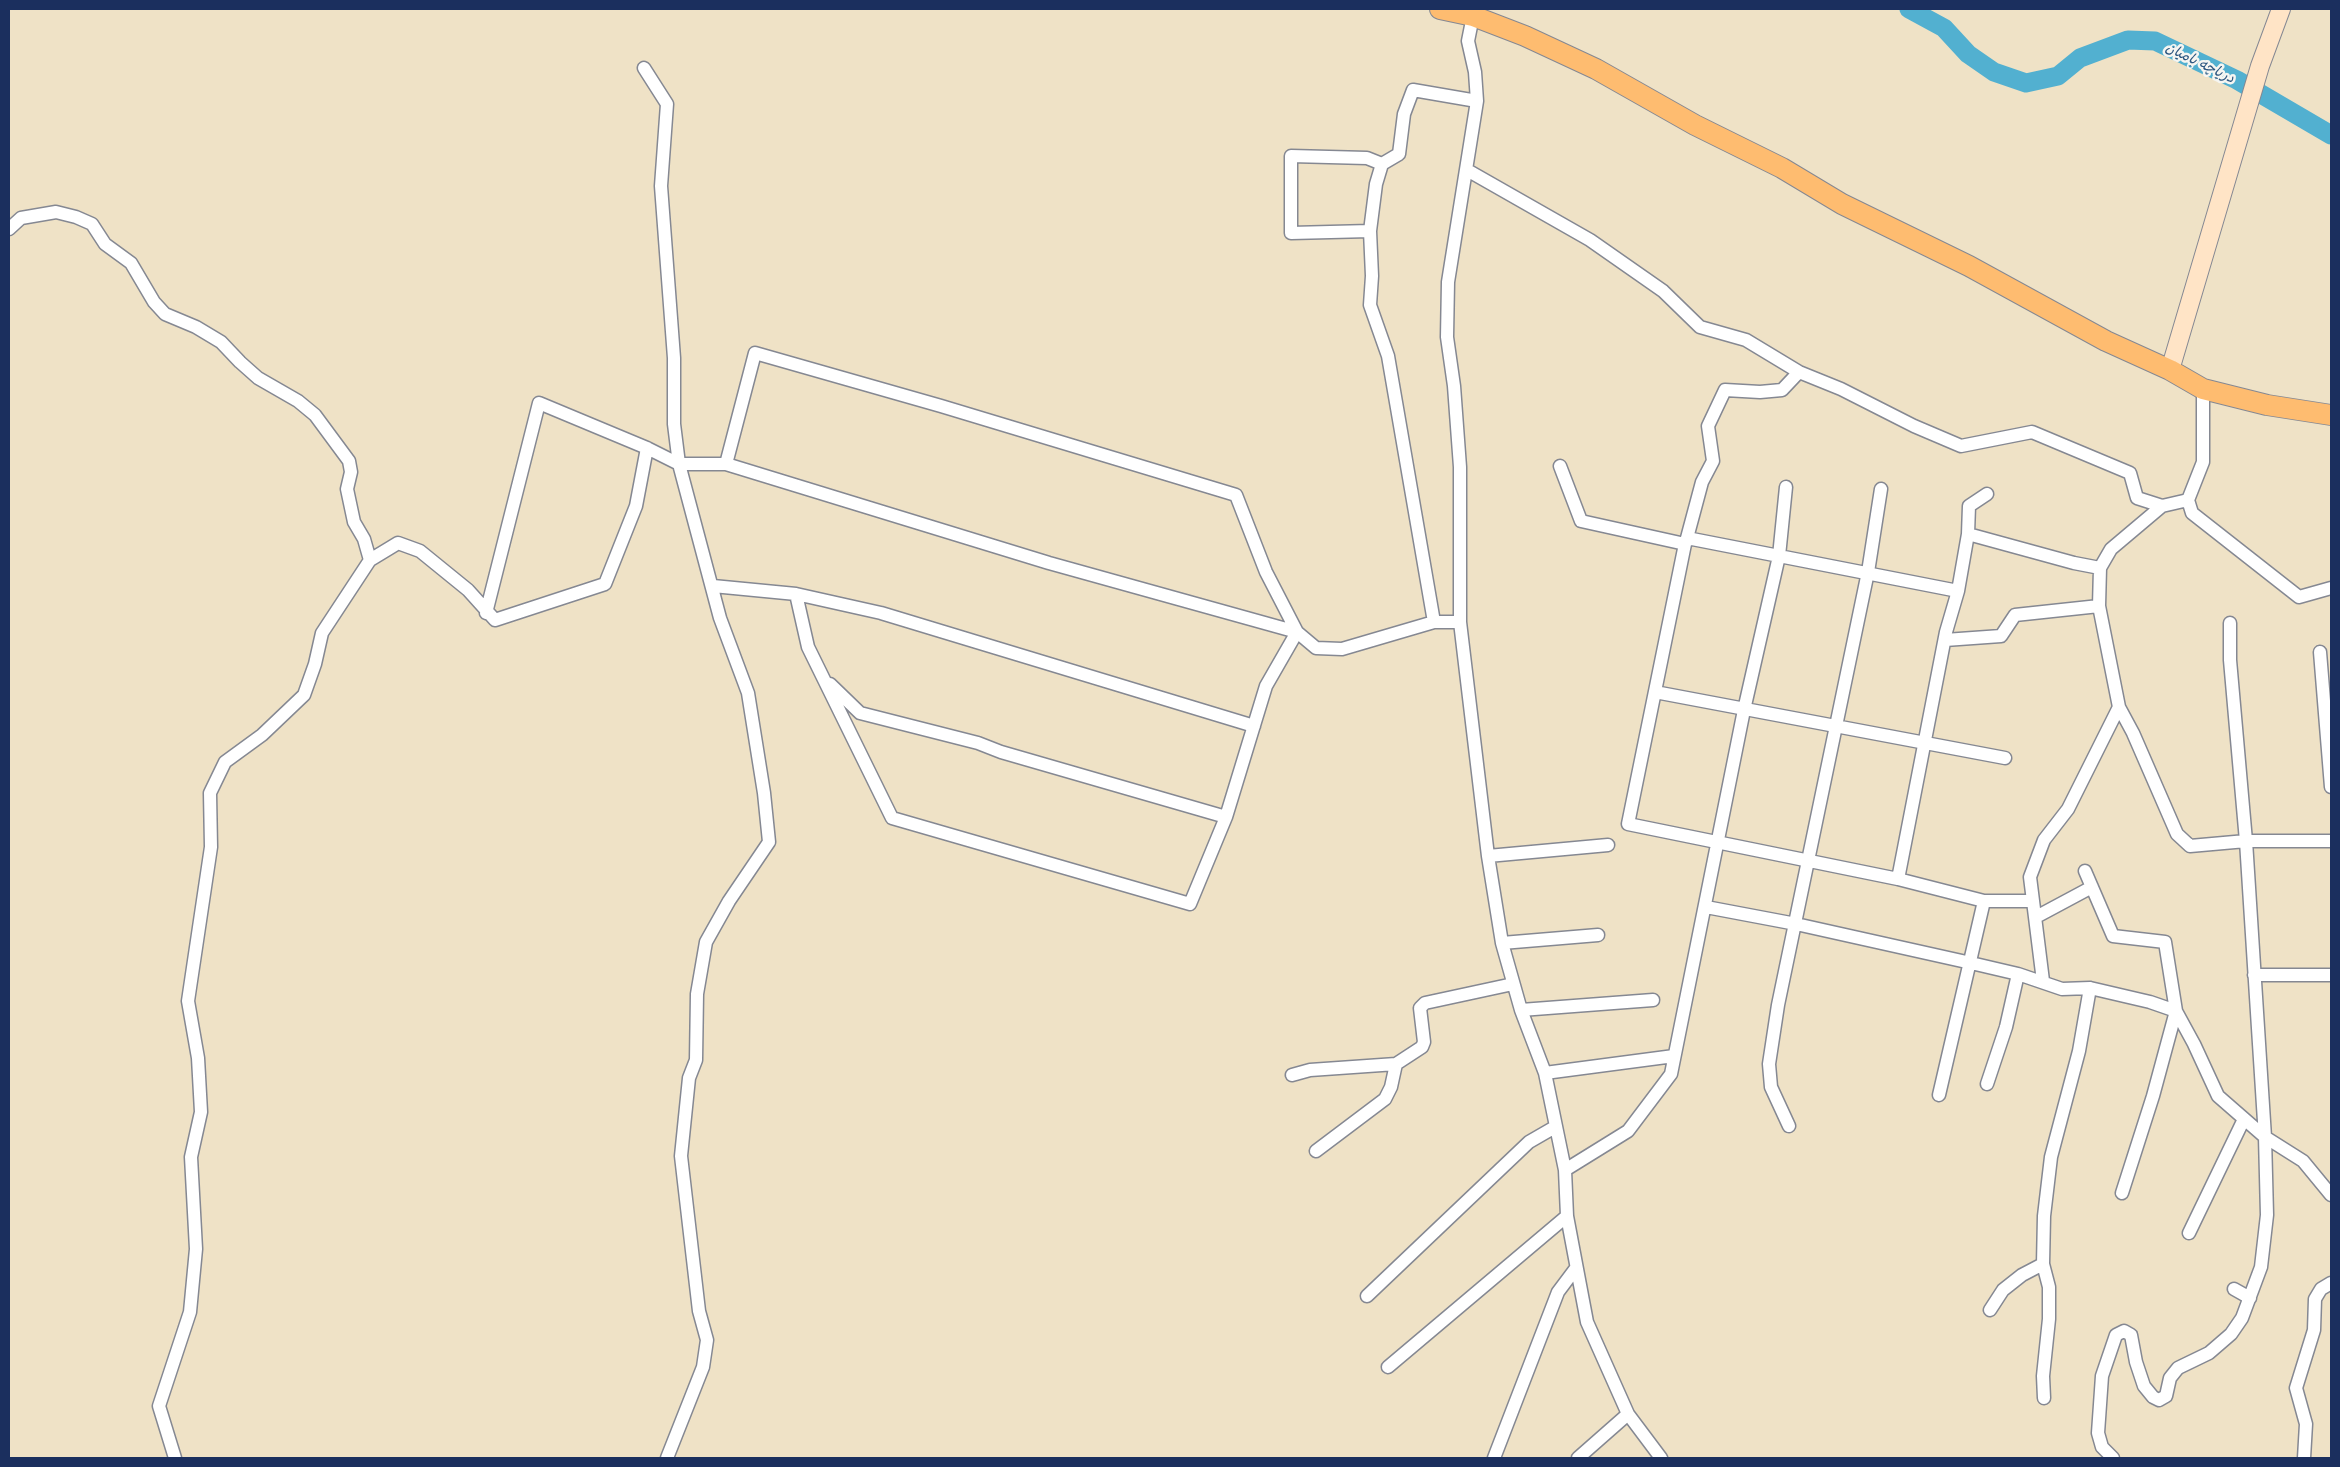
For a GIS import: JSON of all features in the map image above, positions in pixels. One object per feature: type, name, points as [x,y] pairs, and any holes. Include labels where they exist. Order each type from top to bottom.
[{"type":"main road","points":[[1440,9],[1473,16],[1525,36],[1596,70],[1695,125],[1782,168],[1842,204],[1969,266],[2106,341],[2170,370],[2203,389],[2266,405],[2331,415]]},
{"type":"main road","points":[[2170,370],[2250,107],[2260,66],[2281,9]]},
{"type":"street","points":[[1473,16],[1468,41],[1475,72],[1477,101],[1448,282],[1447,337],[1454,386],[1460,467],[1460,622],[1488,856],[1502,943],[1520,1010],[1545,1073],[1565,1170],[1567,1216],[1588,1322],[1628,1414],[1661,1458]]},
{"type":"street","points":[[644,68],[667,104],[661,186],[674,358],[674,424],[679,464],[720,618],[748,694],[764,794],[768,842],[729,901],[706,942],[698,994],[696,1060],[689,1078],[681,1156],[699,1311],[707,1340],[703,1367],[667,1458]]},
{"type":"street","points":[[1434,622],[1388,356],[1370,305],[1372,276],[1370,231],[1376,184],[1382,164],[1399,154],[1404,114],[1413,90],[1477,101]]},
{"type":"street","points":[[1370,231],[1291,233],[1291,156],[1367,158],[1382,164]]},
{"type":"street","points":[[1466,170],[1590,240],[1663,291],[1700,327],[1746,340],[1799,372],[1841,388],[1914,426],[1961,446],[2032,432],[2130,473],[2137,498],[2162,506]]},
{"type":"street","points":[[9,229],[21,218],[56,212],[76,217],[92,224],[105,244],[130,263],[154,302],[166,314],[196,327],[222,342],[258,378],[298,401],[314,415],[349,461],[351,472],[347,489],[354,522],[364,539],[370,560]]},
{"type":"street","points":[[726,464],[755,353],[951,409],[1236,495],[1266,572],[1297,632],[1316,648],[1342,649],[1434,622],[1460,622]]},
{"type":"street","points":[[1799,372],[1782,390],[1760,392],[1725,390],[1708,426],[1713,461],[1702,482],[1686,541],[1628,824],[1898,879],[1984,901],[2033,902]]},
{"type":"street","points":[[2203,389],[2203,462],[2188,500],[2192,513],[2299,597],[2331,588]]},
{"type":"street","points":[[486,613],[539,403],[647,448],[679,464],[726,464],[1049,563],[1297,632]]},
{"type":"street","points":[[175,1458],[159,1406],[190,1312],[196,1249],[191,1157],[201,1112],[198,1058],[188,1001],[211,847],[210,793],[225,762],[262,736],[304,695],[315,664],[322,633],[370,560],[398,543],[420,551],[468,590],[486,613],[495,620],[605,584],[636,506],[647,448]]},
{"type":"street","points":[[1560,466],[1581,521],[1868,572],[1958,591]]},
{"type":"street","points":[[1565,1170],[1628,1132],[1671,1074],[1744,710],[1780,556],[1786,487]]},
{"type":"street","points":[[1789,1126],[1771,1087],[1769,1064],[1778,1005],[1868,572],[1881,489]]},
{"type":"street","points":[[1898,879],[1923,744],[1945,640],[1958,591],[1968,534],[1969,506],[1987,494]]},
{"type":"street","points":[[2188,500],[2162,506],[2111,549],[2100,568],[2098,606],[2119,707],[2133,733],[2176,834],[2190,846],[2246,841],[2331,842]]},
{"type":"street","points":[[1968,534],[2074,563],[2100,568]]},
{"type":"street","points":[[713,586],[796,594],[881,613],[1254,726]]},
{"type":"street","points":[[796,594],[808,647],[892,818],[1190,904],[1226,817],[1266,686],[1297,632]]},
{"type":"street","points":[[1945,640],[2001,636],[2015,615],[2098,606]]},
{"type":"street","points":[[2113,1458],[2102,1447],[2098,1433],[2102,1376],[2116,1334],[2124,1331],[2131,1335],[2136,1362],[2144,1386],[2153,1397],[2159,1400],[2166,1396],[2170,1378],[2178,1368],[2209,1353],[2231,1334],[2242,1318],[2261,1267],[2267,1215],[2265,1137],[2246,841],[2230,660],[2230,623]]},
{"type":"street","points":[[2320,652],[2331,787]]},
{"type":"street","points":[[824,679],[860,713],[978,743],[1001,752],[1226,817]]},
{"type":"street","points":[[1655,692],[2005,758]]},
{"type":"street","points":[[2044,981],[2030,877],[2044,840],[2068,809],[2119,707]]},
{"type":"street","points":[[1488,856],[1608,845]]},
{"type":"street","points":[[2085,871],[2113,936],[2164,942],[2176,1011],[2194,1044],[2218,1096],[2265,1137],[2304,1162],[2331,1196]]},
{"type":"street","points":[[2036,917],[2092,887]]},
{"type":"street","points":[[1939,1095],[1984,901]]},
{"type":"street","points":[[1706,907],[1796,924],[1971,963],[2044,981],[2062,989],[2090,988],[2150,1002],[2176,1011]]},
{"type":"street","points":[[1502,943],[1598,935]]},
{"type":"street","points":[[1987,1084],[2006,1027],[2018,974]]},
{"type":"street","points":[[2254,975],[2331,974]]},
{"type":"street","points":[[1292,1075],[1310,1070],[1396,1064],[1422,1048],[1424,1042],[1420,1008],[1425,1003],[1513,984]]},
{"type":"street","points":[[2044,1398],[2043,1376],[2049,1319],[2048,1286],[2043,1264],[2044,1216],[2051,1157],[2079,1051],[2090,988]]},
{"type":"street","points":[[1520,1010],[1653,1000]]},
{"type":"street","points":[[2122,1193],[2153,1096],[2176,1011]]},
{"type":"street","points":[[1545,1073],[1674,1056]]},
{"type":"street","points":[[1316,1150],[1385,1099],[1391,1087],[1396,1064]]},
{"type":"street","points":[[2189,1233],[2244,1119]]},
{"type":"street","points":[[1367,1296],[1529,1142],[1555,1127]]},
{"type":"street","points":[[1388,1366],[1567,1216]]},
{"type":"street","points":[[1990,1310],[2002,1290],[2022,1275],[2043,1264]]},
{"type":"street","points":[[1494,1458],[1558,1292],[1576,1268]]},
{"type":"street","points":[[2304,1458],[2306,1424],[2296,1388],[2314,1330],[2315,1299],[2322,1289],[2331,1283]]},
{"type":"street","points":[[2234,1289],[2250,1298]]},
{"type":"street","points":[[1578,1458],[1628,1414]]},
{"type":"waterway","name":"دریاچه بامیان","points":[[1909,9],[1944,28],[1968,54],[1994,72],[2026,83],[2058,76],[2080,58],[2128,40],[2155,41],[2237,80],[2331,135]]}]
